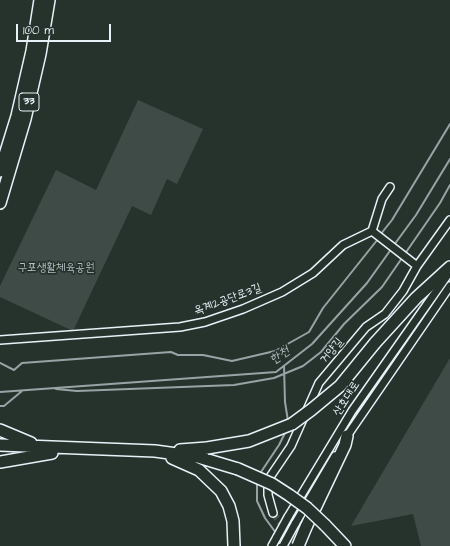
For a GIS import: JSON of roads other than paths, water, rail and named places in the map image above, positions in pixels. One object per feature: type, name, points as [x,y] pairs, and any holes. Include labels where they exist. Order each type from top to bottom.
[{"type":"highway","points":[[25,81],[36,0]]},
{"type":"highway","name":"33","points":[[0,171],[17,116],[32,51],[40,0]]},
{"type":"highway","name":"33","points":[[0,203],[25,119],[40,54],[49,0]]},
{"type":"highway","points":[[0,451],[155,451],[207,448],[230,446],[276,432],[292,424],[312,410],[340,386],[375,343],[416,298],[450,267]]},
{"type":"highway","points":[[0,430],[14,437],[50,450]]},
{"type":"highway","points":[[298,546],[300,526],[345,445],[347,436]]},
{"type":"highway","points":[[0,445],[50,450],[169,457],[236,470]]},
{"type":"highway","points":[[0,462],[50,450]]},
{"type":"highway","points":[[155,451],[198,457],[278,487],[307,508],[339,546]]},
{"type":"highway","points":[[169,457],[199,470],[221,491],[229,506],[233,521],[234,546]]},
{"type":"highway","points":[[324,527],[345,546]]},
{"type":"street","points":[[390,187],[382,199],[374,233],[415,264]]},
{"type":"street","name":"거양길","points":[[273,512],[268,495],[268,480],[292,446],[319,383],[366,327],[385,314],[402,291],[415,264],[450,220]]},
{"type":"street","name":"옥계2공단로3길","points":[[0,340],[180,327],[205,322],[243,309],[282,292],[313,273],[343,245],[374,233]]},
{"type":"street","name":"산호대로","points":[[272,546],[352,411],[450,271]]},
{"type":"street","name":"산호대로","points":[[347,436],[450,286]]},
{"type":"street","points":[[283,546],[300,526]]},
{"type":"waterway","points":[[380,235],[392,220],[450,124]]},
{"type":"waterway","name":"한천","points":[[394,245],[416,215],[450,159]]},
{"type":"waterway","points":[[56,389],[77,391],[234,385],[274,378],[303,366],[321,352],[344,324],[382,287],[440,203],[450,185]]},
{"type":"waterway","points":[[0,363],[14,370],[22,363],[171,352],[178,355],[203,355],[232,361],[275,351],[309,332],[323,308],[378,239]]},
{"type":"waterway","name":"한천","points":[[0,392],[276,372],[312,344],[367,283],[392,248]]},
{"type":"waterway","points":[[284,366],[285,402],[288,421]]},
{"type":"waterway","points":[[0,406],[4,406],[22,391]]},
{"type":"waterway","points":[[259,475],[279,445],[286,431]]},
{"type":"waterway","points":[[257,481],[257,501],[265,518],[276,533]]},
{"type":"tunnel","points":[[273,513],[298,546]]},
{"type":"park label","name":"구포생활체육공원","points":[[56,268]]}]
